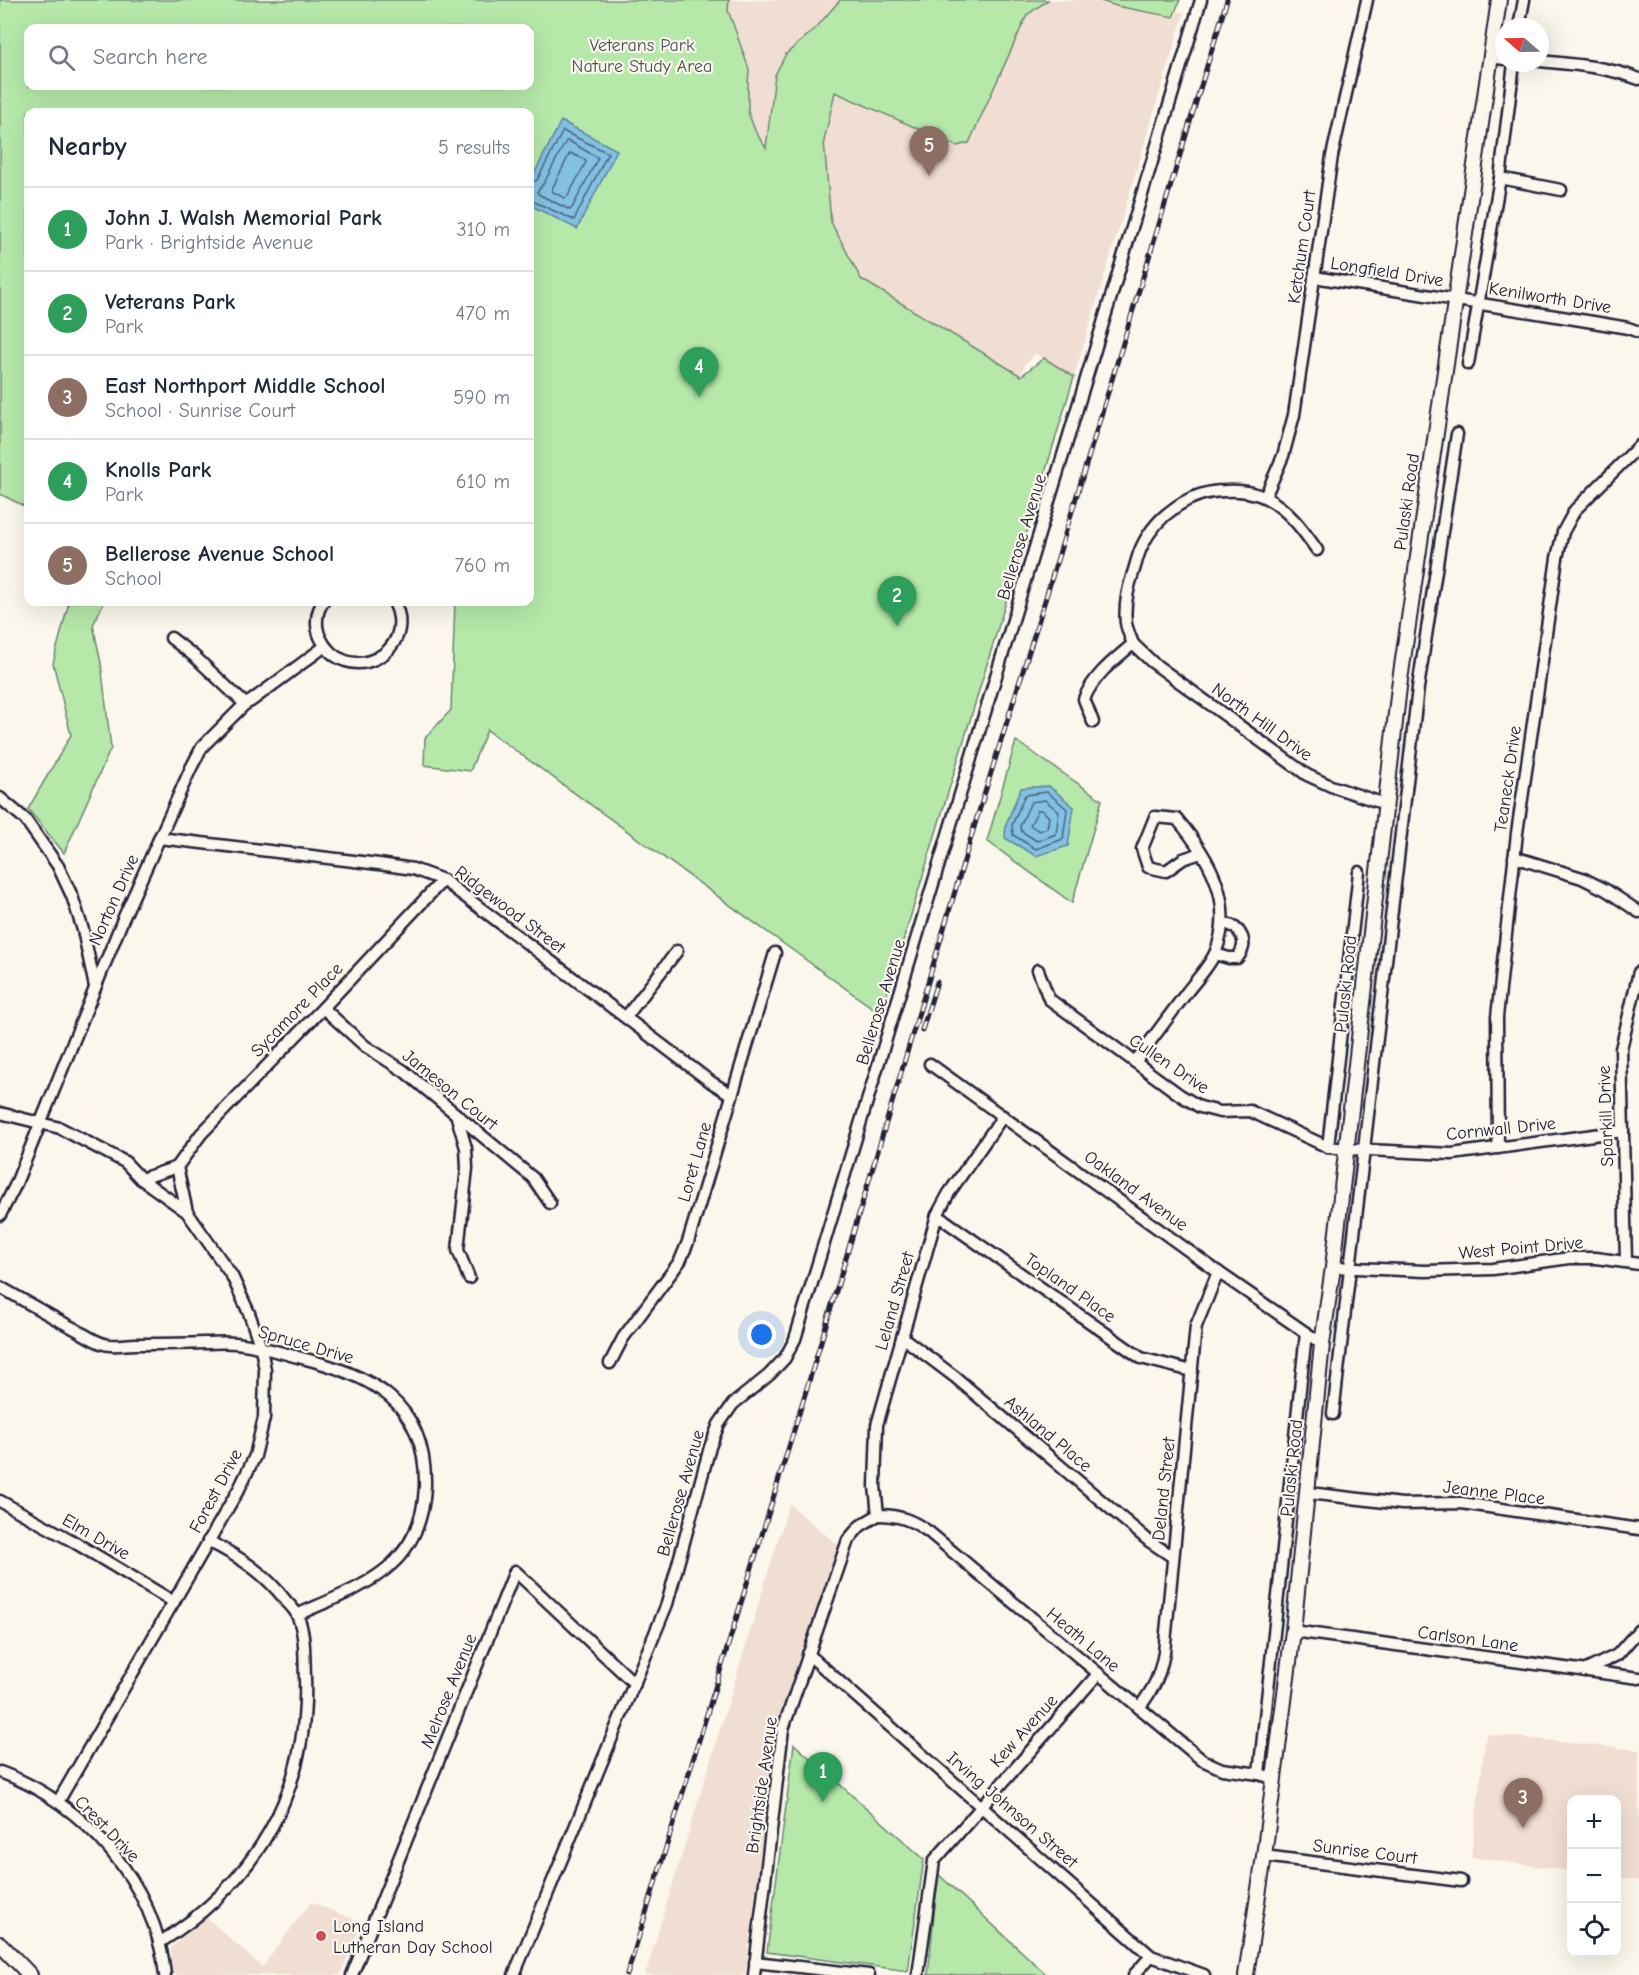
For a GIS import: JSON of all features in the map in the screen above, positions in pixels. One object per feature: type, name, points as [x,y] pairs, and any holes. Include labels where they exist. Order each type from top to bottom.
[{"type":"main road","name":"Pulaski Road","points":[[1498,18],[1499,0]]},
{"type":"main road","name":"Pulaski Road","points":[[1246,1975],[1293,1631],[1309,1493],[1322,1344],[1333,1267],[1399,687],[1455,299],[1495,69]]},
{"type":"main road","points":[[0,1944],[30,1975]]},
{"type":"street","name":"Bellerose Avenue","points":[[514,1975],[667,1604],[710,1447],[719,1424],[733,1404],[769,1375],[785,1358],[795,1339],[1201,0]]},
{"type":"street","name":"Ketchum Court","points":[[1265,497],[1283,456],[1294,416],[1332,156],[1367,0]]},
{"type":"street","points":[[1521,18],[1524,0]]},
{"type":"street","points":[[1549,63],[1594,68],[1639,79]]},
{"type":"street","points":[[1468,364],[1500,178],[1513,72]]},
{"type":"street","points":[[1500,178],[1561,190]]},
{"type":"street","name":"Longfield Drive","points":[[1314,278],[1455,299]]},
{"type":"street","name":"Kenilworth Drive","points":[[1455,299],[1593,321],[1639,332]]},
{"type":"street","points":[[1333,1414],[1418,687],[1457,434]]},
{"type":"street","name":"Teaneck Drive","points":[[1498,1148],[1497,1017],[1514,857],[1557,558],[1563,532],[1575,510],[1639,446]]},
{"type":"street","points":[[1428,488],[1448,491]]},
{"type":"street","points":[[1093,723],[1084,699],[1090,686],[1102,671],[1133,644],[1126,623],[1127,598],[1141,547],[1169,511],[1209,492],[1232,490],[1265,497],[1278,505],[1299,524],[1317,550]]},
{"type":"street","points":[[321,606],[317,619],[318,634],[324,647],[345,662],[358,664],[371,662],[383,656],[392,646],[398,635],[400,622],[396,606]]},
{"type":"street","points":[[171,638],[194,656],[245,704]]},
{"type":"street","name":"North Hill Drive","points":[[1133,644],[1152,662],[1307,775],[1331,786],[1385,804]]},
{"type":"street","name":"Norton Drive","points":[[0,1215],[15,1186],[95,987],[159,838],[202,747],[245,704],[324,647]]},
{"type":"street","points":[[1399,687],[1418,687]]},
{"type":"street","points":[[0,798],[25,819],[58,866],[72,896],[83,930],[95,987]]},
{"type":"street","points":[[1135,1062],[1215,954],[1224,923],[1222,900],[1214,873],[1190,834],[1177,819],[1155,817],[1142,849],[1148,867],[1166,871],[1183,859],[1201,853]]},
{"type":"street","name":"Ridgewood Street","points":[[159,838],[413,869],[442,880],[711,1082],[732,1095]]},
{"type":"street","points":[[1514,857],[1582,878],[1606,890],[1639,912]]},
{"type":"street","points":[[1328,1147],[1359,872]]},
{"type":"street","name":"Sycamore Place","points":[[177,1167],[201,1134],[442,880]]},
{"type":"street","points":[[1215,954],[1237,958],[1242,951],[1244,944],[1240,932],[1224,923]]},
{"type":"street","points":[[626,1017],[677,951]]},
{"type":"street","name":"Loret Lane","points":[[610,1363],[623,1338],[680,1261],[688,1242],[775,953]]},
{"type":"street","name":"Cullen Drive","points":[[1038,970],[1049,999],[1180,1095],[1200,1107],[1220,1112],[1250,1111],[1328,1147],[1346,1149]]},
{"type":"street","name":"Sparkill Drive","points":[[1626,1262],[1621,1049],[1639,972]]},
{"type":"street","name":"Jameson Court","points":[[322,1008],[365,1046],[404,1071],[532,1178],[550,1203]]},
{"type":"street","name":"Oakland Avenue","points":[[930,1065],[1322,1344]]},
{"type":"street","name":"Forest Drive","points":[[0,1113],[60,1128],[125,1162],[141,1179],[187,1212],[232,1275],[249,1313],[261,1348],[265,1370],[264,1418],[255,1456],[240,1487],[58,1802]]},
{"type":"street","name":"Leland Street","points":[[878,1515],[875,1486],[877,1425],[937,1215],[949,1193],[1003,1116]]},
{"type":"street","points":[[457,1117],[466,1148],[467,1168],[458,1250],[469,1278]]},
{"type":"street","name":"Cornwall Drive","points":[[1346,1149],[1452,1154],[1623,1131]]},
{"type":"street","points":[[141,1179],[177,1167],[187,1212]]},
{"type":"street","name":"Topland Place","points":[[937,1215],[1141,1358],[1192,1371]]},
{"type":"street","name":"West Point Drive","points":[[1333,1267],[1493,1269],[1569,1258],[1639,1264]]},
{"type":"street","name":"Deland Street","points":[[1139,1708],[1153,1690],[1160,1676],[1196,1326],[1218,1272]]},
{"type":"street","name":"Spruce Drive","points":[[0,1287],[105,1345],[235,1343],[261,1348],[319,1362],[354,1374],[383,1390],[402,1408],[415,1428],[423,1453],[424,1501],[413,1538],[384,1572],[370,1582],[297,1615]]},
{"type":"street","points":[[1259,1774],[1306,1333]]},
{"type":"street","name":"Ashland Place","points":[[902,1337],[955,1377],[1149,1541],[1173,1557]]},
{"type":"street","name":"Jeanne Place","points":[[1309,1493],[1402,1504],[1461,1503],[1639,1529]]},
{"type":"street","name":"Elm Drive","points":[[0,1501],[174,1602]]},
{"type":"street","name":"Heath Lane","points":[[878,1515],[893,1515],[910,1519],[929,1532],[1202,1760],[1222,1769],[1273,1778]]},
{"type":"street","name":"Brightside Avenue","points":[[754,1975],[783,1729],[848,1540],[860,1526],[878,1515]]},
{"type":"street","points":[[159,1943],[205,1910],[230,1887],[267,1835],[294,1777],[305,1701],[303,1640],[297,1615],[273,1583],[252,1566],[208,1541]]},
{"type":"street","name":"Melrose Avenue","points":[[352,1975],[514,1571],[635,1683]]},
{"type":"street","points":[[1584,1671],[1617,1655],[1639,1629]]},
{"type":"street","name":"Carlson Lane","points":[[1293,1631],[1639,1678]]},
{"type":"street","name":"Irving Johnson Street","points":[[808,1654],[1151,1956],[1204,1975]]},
{"type":"street","name":"Kew Avenue","points":[[918,1975],[934,1861],[1098,1674]]},
{"type":"street","name":"Crest Drive","points":[[0,1772],[34,1787],[58,1802],[102,1841],[123,1866],[140,1891],[150,1915],[159,1943],[165,1975]]},
{"type":"street","name":"Sunrise Court","points":[[1264,1856],[1461,1881]]},
{"type":"street","points":[[1134,1975],[1151,1956]]},
{"type":"street","points":[[755,1962],[869,1975]]},
{"type":"shaded area","points":[[713,0],[1135,0],[1184,13],[1074,377],[1035,353],[1026,362],[1021,376],[840,267],[769,210]]},
{"type":"shaded area","points":[[789,1504],[838,1545],[776,1725],[745,1975],[645,1975]]},
{"type":"shaded area","points":[[1486,1734],[1639,1750],[1639,1881],[1621,1878],[1621,1795],[1567,1795],[1567,1870],[1471,1857]]},
{"type":"shaded area","name":"Long Island Lutheran Day School","points":[[311,1902],[362,1923],[340,1975],[171,1975],[171,1948],[206,1917],[262,1967]]},
{"type":"green space","name":"Veterans Park Nature Study Area","points":[[0,0],[729,0],[728,10],[749,69],[748,112],[756,133],[766,148],[775,75],[786,54],[815,29],[840,0],[1048,0],[1027,15],[969,143],[957,146],[835,92],[824,141],[831,222],[861,279],[1021,376],[1044,358],[1074,377],[881,1014],[487,730],[470,771],[424,765],[425,738],[451,710],[455,606],[534,606],[534,108],[24,108],[24,506],[0,494]]},
{"type":"green space","points":[[1098,0],[1180,0],[1173,17],[1116,6]]},
{"type":"green space","points":[[68,606],[102,606],[93,625],[101,663],[111,748],[64,853],[28,809],[71,735],[53,663]]},
{"type":"green space","points":[[1016,741],[1102,800],[1072,903],[987,841]]},
{"type":"green space","points":[[794,1744],[924,1859],[908,1971],[767,1952]]},
{"type":"green space","points":[[938,1874],[1047,1975],[928,1975]]},
{"type":"water","points":[[561,121],[617,150],[577,229],[534,207],[534,174]]},
{"type":"water","points":[[1049,786],[1074,807],[1068,846],[1036,856],[1005,838],[1006,824],[1021,788]]},
{"type":"railway","points":[[627,1975],[1227,0]]},
{"type":"railway","points":[[922,1030],[937,982]]},
{"type":"place","name":"Bellerose Avenue School","points":[[929,176]]},
{"type":"place","name":"Knolls Park","points":[[699,397]]},
{"type":"place","name":"Veterans Park","points":[[897,626]]},
{"type":"place","name":"John J. Walsh Memorial Park","points":[[823,1802]]},
{"type":"place","name":"East Northport Middle School","points":[[1523,1828]]},
{"type":"place","name":"Long Island Lutheran Day School","points":[[321,1936]]}]
